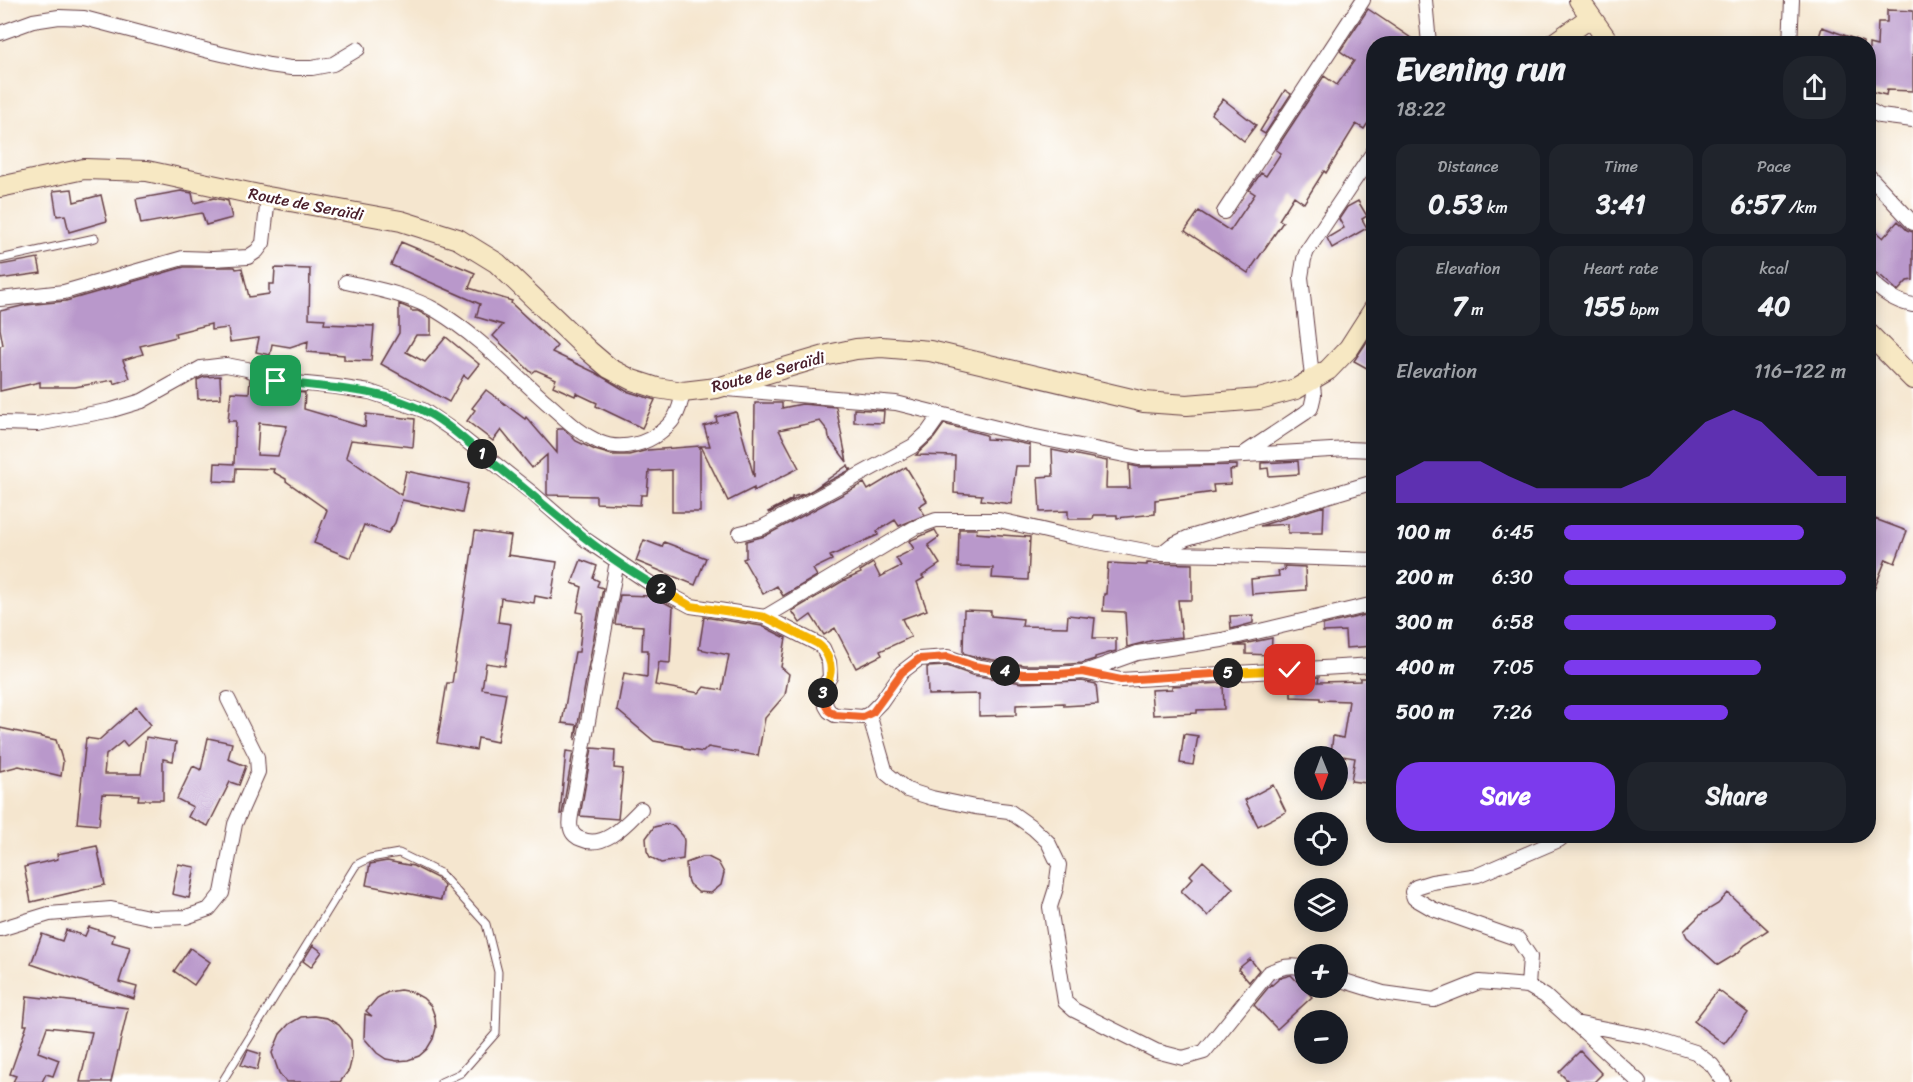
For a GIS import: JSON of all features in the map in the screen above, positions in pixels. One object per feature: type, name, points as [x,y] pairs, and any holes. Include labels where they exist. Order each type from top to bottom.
[{"type":"street","points":[[1224,212],[1363,0]]},
{"type":"street","points":[[1425,0],[1428,36]]},
{"type":"street","points":[[1568,0],[1592,28]]},
{"type":"street","points":[[1579,0],[1592,28]]},
{"type":"street","points":[[1790,36],[1792,0]]},
{"type":"street","points":[[0,33],[33,21],[59,17],[84,18],[209,51],[291,68],[312,68],[333,64],[358,49]]},
{"type":"street","points":[[1572,36],[1592,28]]},
{"type":"street","points":[[1876,114],[1913,120]]},
{"type":"street","points":[[1244,454],[1311,408],[1314,395],[1313,380],[1301,277],[1304,259],[1307,251],[1366,164]]},
{"type":"street","name":"Route de Seraïdi","points":[[0,187],[84,170],[147,171],[268,197],[401,221],[458,239],[497,263],[609,368],[632,380],[657,388],[683,392],[717,388],[828,355],[856,349],[880,348],[930,351],[1124,398],[1166,404],[1187,405],[1259,399],[1279,395],[1313,380],[1328,370],[1349,348],[1366,321]]},
{"type":"street","points":[[1876,183],[1913,223]]},
{"type":"street","points":[[0,299],[64,292],[183,258],[248,257],[263,243],[268,197]]},
{"type":"street","points":[[346,282],[400,296],[435,310],[471,335],[575,429],[601,443],[625,447],[647,441],[668,427],[679,411],[683,392]]},
{"type":"street","points":[[1876,285],[1898,301],[1913,305]]},
{"type":"street","points":[[1876,341],[1913,379]]},
{"type":"street","points":[[0,423],[37,424],[112,410],[142,401],[201,368],[226,365],[247,369],[276,381],[370,393],[423,410],[532,493],[586,540],[657,588],[691,606],[765,617],[823,648],[831,669],[830,677],[823,690],[826,706],[835,715],[863,717],[869,714],[881,702],[902,672],[919,659],[948,657],[974,666],[1023,674],[1083,672],[1137,653],[1222,640],[1366,606]]},
{"type":"street","points":[[717,388],[896,403],[1021,434],[1139,458],[1366,450]]},
{"type":"street","points":[[740,533],[761,528],[913,446],[928,432],[940,415]]},
{"type":"street","points":[[1161,554],[1172,545],[1187,538],[1366,485]]},
{"type":"street","points":[[765,617],[914,528],[936,520],[999,520],[1071,537],[1161,554],[1366,560]]},
{"type":"street","points":[[617,561],[572,810],[571,829],[577,838],[588,842],[605,839],[620,830],[641,809]]},
{"type":"street","points":[[1083,672],[1121,680],[1366,665]]},
{"type":"street","points":[[0,929],[49,914],[111,909],[153,918],[186,917],[208,909],[222,893],[236,824],[258,772],[257,757],[228,699]]},
{"type":"street","points":[[869,714],[886,773],[907,790],[975,807],[1009,811],[1048,842],[1059,865],[1056,888],[1050,907],[1054,939],[1065,1002],[1074,1010],[1156,1051],[1183,1058],[1204,1052],[1268,974],[1282,966],[1294,966]]},
{"type":"street","points":[[1528,986],[1530,957],[1518,939],[1433,909],[1414,898],[1412,892],[1416,887],[1432,882],[1478,875],[1552,843]]},
{"type":"street","points":[[1348,981],[1383,993],[1434,1000],[1479,982],[1528,986],[1545,996],[1639,1082]]},
{"type":"street","points":[[1574,1023],[1648,1037],[1695,1052],[1712,1065],[1724,1082]]},
{"type":"lane","points":[[0,259],[94,238]]},
{"type":"lane","points":[[222,1082],[356,865],[370,858],[399,853],[440,873],[486,924],[498,972],[496,1033],[461,1073],[441,1082]]},
{"type":"building","points":[[1368,9],[1408,36],[1366,36],[1366,126],[1364,129],[1356,124],[1326,173],[1324,171],[1304,203],[1294,196],[1279,220],[1283,222],[1248,273],[1185,231],[1199,211],[1230,231],[1255,194],[1249,190],[1261,173],[1266,176],[1281,153],[1276,150],[1280,143],[1324,76],[1337,85],[1354,61],[1340,51]]},
{"type":"building","points":[[1887,10],[1913,11],[1913,91],[1887,90],[1886,95],[1876,93],[1878,22],[1887,22]]},
{"type":"building","points":[[1822,27],[1847,36],[1819,36]]},
{"type":"building","points":[[1285,90],[1291,94],[1265,134],[1260,131]]},
{"type":"building","points":[[1223,99],[1256,125],[1244,141],[1211,114]]},
{"type":"building","points":[[72,189],[74,202],[101,195],[107,221],[69,232],[65,215],[57,216],[53,191]]},
{"type":"building","points":[[181,191],[192,193],[194,203],[214,198],[228,201],[232,218],[206,225],[202,213],[141,224],[136,199]]},
{"type":"building","points":[[1358,201],[1366,214],[1362,219],[1366,229],[1332,248],[1327,238],[1344,228],[1339,219],[1347,207]]},
{"type":"building","points":[[1898,221],[1907,230],[1913,232],[1913,280],[1907,281],[1898,291],[1876,273],[1876,232],[1883,238]]},
{"type":"building","points":[[401,242],[475,273],[469,288],[512,301],[511,303],[557,346],[552,352],[596,373],[626,391],[655,400],[642,428],[596,406],[597,403],[576,393],[575,396],[553,386],[556,379],[536,370],[532,373],[493,336],[503,325],[476,317],[480,304],[391,265]]},
{"type":"building","points":[[38,258],[41,273],[0,279],[0,265]]},
{"type":"building","points":[[184,267],[242,268],[249,297],[269,294],[269,284],[274,284],[275,268],[310,269],[309,318],[325,319],[324,324],[374,326],[371,361],[344,360],[344,355],[307,352],[308,341],[290,347],[272,344],[270,355],[256,352],[259,338],[230,342],[228,328],[211,330],[211,324],[175,333],[176,337],[140,346],[143,354],[123,360],[130,378],[114,384],[113,380],[75,387],[40,387],[40,382],[0,391],[0,346],[3,345],[0,311],[26,305],[66,301]]},
{"type":"building","points":[[399,304],[431,318],[431,335],[416,335],[406,352],[425,362],[446,337],[479,364],[468,378],[464,375],[449,402],[381,364],[399,333]]},
{"type":"building","points":[[1366,343],[1366,368],[1354,361]]},
{"type":"building","points":[[220,376],[221,398],[198,399],[197,380]]},
{"type":"building","points":[[250,380],[275,390],[305,393],[304,409],[365,427],[366,414],[415,419],[413,447],[351,440],[346,457],[401,495],[406,471],[468,484],[462,513],[402,500],[395,523],[388,533],[364,525],[351,558],[314,543],[327,510],[273,472],[274,469],[236,468],[235,482],[214,481],[215,463],[234,464],[236,421],[228,421],[231,392],[249,393]],"holes":[[[259,423],[287,426],[278,456],[257,455]]]},
{"type":"building","points":[[486,390],[525,419],[526,417],[557,453],[557,429],[564,429],[576,441],[612,455],[700,446],[700,512],[672,512],[672,470],[649,471],[647,495],[641,495],[640,505],[596,503],[596,496],[548,495],[547,455],[532,468],[501,430],[493,441],[467,421],[475,410],[472,408]]},
{"type":"building","points":[[755,403],[782,403],[782,408],[802,404],[836,407],[847,462],[829,438],[828,431],[820,421],[779,430],[799,468],[754,491],[754,488],[728,501],[701,446],[710,446],[704,426],[717,422],[716,417],[736,412],[754,477]]},
{"type":"building","points":[[854,409],[884,411],[883,423],[854,422]]},
{"type":"building","points":[[944,424],[986,435],[986,439],[1007,440],[1030,445],[1030,466],[1016,466],[1011,504],[981,500],[982,495],[954,493],[955,456],[916,455],[934,438]]},
{"type":"building","points":[[1052,450],[1107,461],[1106,488],[1130,488],[1129,465],[1139,467],[1237,465],[1237,469],[1230,470],[1231,484],[1213,485],[1214,492],[1155,500],[1155,514],[1117,518],[1117,515],[1094,515],[1093,519],[1068,519],[1068,511],[1040,512],[1038,477],[1053,476]]},
{"type":"building","points":[[1298,461],[1299,474],[1269,476],[1268,468],[1261,469],[1261,463]]},
{"type":"building","points":[[848,465],[849,469],[852,469],[812,490]]},
{"type":"building","points":[[906,467],[927,501],[919,506],[925,515],[899,526],[895,520],[877,531],[878,535],[830,556],[832,560],[813,569],[817,576],[783,596],[777,586],[763,594],[743,559],[746,558],[746,541],[765,536],[864,483],[868,490]]},
{"type":"building","points":[[806,494],[769,513],[768,512],[792,497]]},
{"type":"building","points":[[1324,506],[1323,533],[1288,533],[1288,524],[1260,526]]},
{"type":"building","points":[[1876,519],[1907,531],[1895,563],[1886,559],[1876,585]]},
{"type":"building","points":[[959,529],[977,529],[976,533],[1030,537],[1028,580],[992,578],[993,568],[958,567]]},
{"type":"building","points":[[935,530],[939,537],[928,545],[940,564],[917,582],[927,610],[902,619],[911,637],[880,651],[882,655],[856,668],[835,628],[824,635],[811,615],[800,623],[792,611],[861,573],[860,571],[873,563],[880,577],[901,566],[896,558],[914,549],[909,541]]},
{"type":"building","points":[[475,531],[511,536],[508,555],[557,562],[551,599],[535,596],[534,603],[501,598],[498,622],[511,624],[505,666],[486,663],[482,689],[506,693],[497,742],[478,738],[476,750],[437,743],[447,683],[452,683]]},
{"type":"building","points":[[644,540],[662,547],[664,542],[706,558],[695,585],[636,561]]},
{"type":"building","points":[[581,560],[597,566],[593,578],[599,581],[597,586],[603,588],[575,740],[577,725],[562,723],[575,652],[579,652],[583,613],[577,612],[582,587],[572,583]]},
{"type":"building","points":[[1108,563],[1192,564],[1192,600],[1178,600],[1182,637],[1154,640],[1127,647],[1125,612],[1103,611]]},
{"type":"building","points":[[1284,566],[1305,567],[1306,590],[1252,594],[1251,579],[1279,576],[1278,571],[1285,570]]},
{"type":"building","points":[[620,595],[653,596],[673,607],[670,663],[659,662],[655,685],[699,693],[704,687],[722,690],[729,655],[699,649],[704,617],[762,626],[786,638],[781,667],[789,674],[785,695],[765,718],[758,756],[708,747],[703,752],[654,741],[617,710],[624,673],[647,677],[648,650],[642,650],[643,626],[615,624]]},
{"type":"building","points":[[964,610],[991,611],[991,616],[1023,619],[1022,626],[1067,627],[1068,615],[1095,618],[1093,638],[1116,638],[1116,651],[1082,663],[1059,665],[1024,665],[976,657],[963,653]]},
{"type":"building","points":[[1253,615],[1253,623],[1231,629],[1230,616]]},
{"type":"building","points":[[1366,615],[1366,647],[1346,648],[1345,631],[1323,632],[1323,625]]},
{"type":"building","points":[[1272,638],[1271,655],[1246,654],[1246,646],[1234,646]]},
{"type":"building","points":[[947,666],[972,675],[1022,683],[1082,681],[1096,684],[1098,704],[1016,705],[1016,715],[979,716],[979,694],[928,695],[927,667]]},
{"type":"building","points":[[1319,677],[1318,682],[1360,681],[1360,678],[1366,678],[1366,783],[1351,781],[1355,758],[1348,757],[1348,746],[1332,746],[1333,736],[1343,738],[1349,701],[1291,697],[1291,685],[1299,685],[1299,678]]},
{"type":"building","points":[[1223,683],[1224,709],[1153,715],[1151,690],[1172,689],[1172,686]]},
{"type":"building","points":[[136,707],[151,725],[127,746],[123,741],[106,755],[104,774],[141,774],[146,737],[176,742],[173,761],[163,759],[163,800],[138,800],[139,795],[102,794],[99,825],[77,823],[86,738],[99,740]]},
{"type":"building","points":[[0,728],[56,740],[63,762],[61,776],[19,766],[0,771]]},
{"type":"building","points":[[1184,734],[1198,736],[1193,765],[1180,763]]},
{"type":"building","points":[[208,738],[232,743],[228,759],[246,766],[239,785],[230,782],[208,826],[188,817],[193,807],[177,799],[193,766],[201,770]]},
{"type":"building","points":[[592,748],[615,750],[614,768],[623,769],[618,819],[580,816]]},
{"type":"building","points":[[566,751],[573,752],[562,814],[560,814]]},
{"type":"building","points":[[1273,785],[1286,812],[1258,826],[1245,800]]},
{"type":"building","points":[[667,824],[674,826],[683,836],[683,859],[661,863],[650,857],[646,838],[654,827]]},
{"type":"building","points":[[97,846],[105,885],[31,902],[24,867],[58,859],[57,854]]},
{"type":"building","points":[[702,857],[718,862],[724,873],[721,885],[711,893],[698,892],[687,879],[686,863]]},
{"type":"building","points":[[387,861],[413,866],[437,878],[444,886],[441,900],[366,885],[370,864]]},
{"type":"building","points":[[1203,861],[1233,888],[1208,916],[1181,891],[1193,878],[1190,875]]},
{"type":"building","points":[[178,864],[195,867],[189,898],[172,894]]},
{"type":"building","points":[[1728,893],[1768,930],[1718,965],[1687,937],[1684,931]]},
{"type":"building","points":[[89,927],[114,935],[112,942],[130,947],[119,982],[137,987],[134,999],[31,964],[42,934],[62,941],[66,930],[85,936]]},
{"type":"building","points":[[313,945],[322,952],[311,967],[303,961]]},
{"type":"building","points":[[190,948],[210,962],[194,985],[174,971]]},
{"type":"building","points":[[1250,959],[1259,970],[1249,982],[1238,969]]},
{"type":"building","points":[[1291,975],[1294,978],[1294,998],[1311,998],[1298,1010],[1294,1010],[1294,1013],[1277,1029],[1254,1005],[1271,984]]},
{"type":"building","points":[[400,990],[412,992],[431,1006],[436,1028],[427,1049],[419,1056],[397,1061],[386,1059],[377,1053],[364,1038],[365,1014],[372,1016],[366,1011],[377,998],[388,992]]},
{"type":"building","points":[[1718,990],[1748,1013],[1724,1044],[1694,1021]]},
{"type":"building","points":[[27,996],[128,1008],[111,1082],[80,1082],[92,1032],[47,1027],[38,1052],[59,1060],[53,1076],[46,1074],[42,1082],[13,1082],[16,1076],[10,1074],[27,1025],[24,1025]]},
{"type":"building","points":[[301,1017],[327,1018],[339,1025],[351,1040],[352,1058],[349,1070],[340,1082],[286,1082],[279,1073],[272,1053],[280,1034],[289,1024]]},
{"type":"building","points":[[248,1050],[261,1054],[257,1070],[241,1065]]},
{"type":"building","points":[[1580,1051],[1602,1074],[1594,1082],[1569,1082],[1559,1072]]},
{"type":"route","points":[[276,381],[370,393],[423,410],[451,429],[532,493],[586,540],[657,588],[691,606],[765,617],[818,644],[827,656],[831,673],[823,693],[826,706],[835,715],[863,717],[873,712],[902,672],[919,659],[948,657],[974,666],[1023,674],[1083,672],[1121,680],[1290,670]]}]
